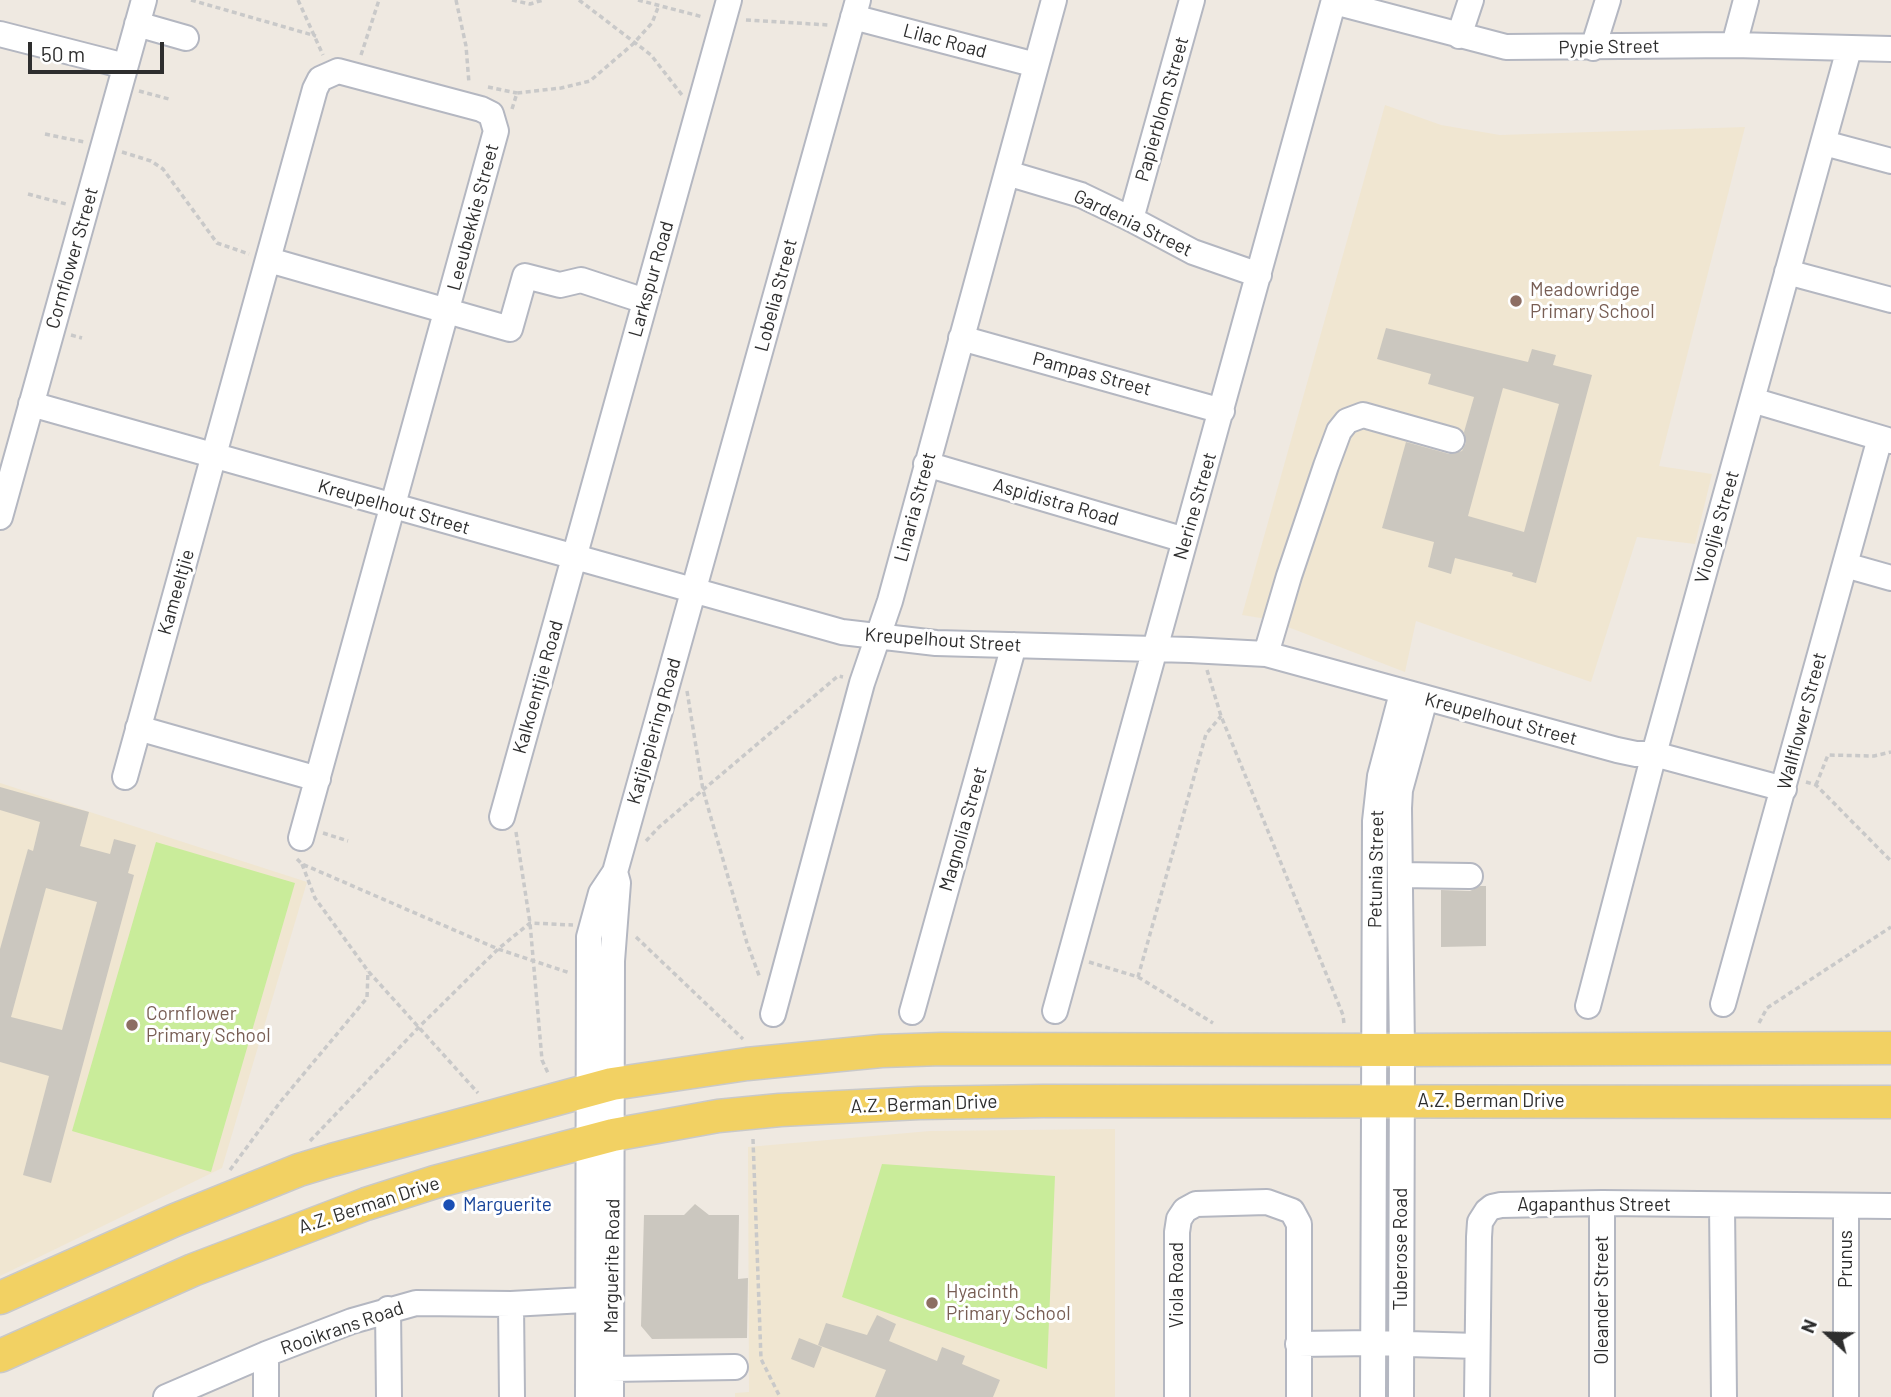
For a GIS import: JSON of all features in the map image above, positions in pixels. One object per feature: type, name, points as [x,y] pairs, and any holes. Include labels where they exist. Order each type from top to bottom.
[{"type":"main road","points":[[0,1298],[175,1220],[299,1170],[604,1077],[881,1051],[1045,1048],[1891,1048]]},
{"type":"main road","name":"A.Z. Berman Drive","points":[[0,1356],[193,1270],[296,1228],[435,1182],[600,1138],[718,1116],[919,1103],[1891,1102]]},
{"type":"street","name":"Cornflower Street","points":[[0,517],[144,0]]},
{"type":"street","name":"Larkspur Road","points":[[573,557],[729,0]]},
{"type":"street","name":"Linaria Street","points":[[774,1014],[862,683],[879,637],[1054,0]]},
{"type":"street","name":"Papierblom Street","points":[[1131,219],[1192,0]]},
{"type":"street","points":[[1459,36],[1471,0]]},
{"type":"street","points":[[1593,48],[1608,0]]},
{"type":"street","points":[[1734,45],[1746,0]]},
{"type":"street","name":"Pypie Street","points":[[1334,1],[1506,47],[1734,45],[1891,49]]},
{"type":"street","name":"Nerine Street","points":[[1055,1011],[1334,1]]},
{"type":"street","name":"Lilac Road","points":[[855,8],[1036,65]]},
{"type":"street","name":"Lobelia Street","points":[[694,590],[855,8]]},
{"type":"street","points":[[137,24],[186,38]]},
{"type":"street","points":[[0,34],[123,76]]},
{"type":"street","name":"Viooljie Street","points":[[1588,1006],[1654,754],[1849,49]]},
{"type":"street","name":"Leeubekkie Street","points":[[330,73],[338,71],[355,74],[481,109],[491,114],[495,122],[496,131],[394,507]]},
{"type":"street","points":[[214,456],[315,89],[320,79],[330,73]]},
{"type":"street","points":[[1824,143],[1891,162]]},
{"type":"street","name":"Gardenia Street","points":[[1006,173],[1081,195],[1193,252],[1259,275]]},
{"type":"street","points":[[269,260],[510,329],[525,276],[560,285],[581,280],[645,301]]},
{"type":"street","points":[[1787,272],[1891,300]]},
{"type":"street","name":"Pampas Street","points":[[961,338],[1222,411]]},
{"type":"street","points":[[1752,400],[1886,439]]},
{"type":"street","name":"Kreupelhout Street","points":[[31,404],[842,632],[936,643],[1266,654],[1617,750],[1654,754],[1784,789]]},
{"type":"street","points":[[1266,654],[1326,466],[1339,431],[1347,421],[1363,415],[1452,440]]},
{"type":"street","name":"Wallflower Street","points":[[1723,1004],[1845,565],[1886,439]]},
{"type":"street","name":"Kameeltjie","points":[[125,777],[214,456]]},
{"type":"street","name":"Aspidistra Road","points":[[926,464],[1185,540]]},
{"type":"street","points":[[301,838],[394,507]]},
{"type":"street","name":"Kalkoentjie Road","points":[[502,817],[573,557]]},
{"type":"street","points":[[1845,565],[1891,578]]},
{"type":"street","name":"Katjiepiering Road","points":[[604,1077],[587,1059],[589,937],[601,892],[615,873],[694,590]]},
{"type":"street","name":"Magnolia Street","points":[[912,1012],[1014,645]]},
{"type":"street","name":"Petunia Street","points":[[1388,1050],[1400,875],[1400,790],[1413,696]]},
{"type":"street","name":"Petunia Street","points":[[1388,1050],[1377,795],[1413,696]]},
{"type":"street","points":[[138,729],[318,779]]},
{"type":"street","name":"Katjiepiering Road","points":[[604,1077],[618,883],[615,873]]},
{"type":"street","points":[[1400,875],[1470,876]]},
{"type":"street","points":[[1388,1050],[1388,1101]]},
{"type":"street","name":"Marguerite Road","points":[[588,1397],[599,1300],[600,1138],[604,1077]]},
{"type":"street","name":"Tuberose Road","points":[[1373,1397],[1373,1343],[1388,1101]]},
{"type":"street","name":"Tuberose Road","points":[[1388,1101],[1401,1344],[1401,1397]]},
{"type":"street","name":"Viola Road","points":[[1177,1397],[1179,1219],[1185,1210],[1196,1204],[1267,1202],[1292,1211],[1299,1224],[1299,1397]]},
{"type":"street","name":"Agapanthus Street","points":[[1477,1397],[1479,1237],[1480,1222],[1487,1211],[1501,1205],[1602,1203],[1891,1206]]},
{"type":"street","name":"Oleander Street","points":[[1602,1203],[1602,1397]]},
{"type":"street","points":[[1722,1205],[1724,1397]]},
{"type":"street","name":"Prunus","points":[[1846,1206],[1846,1397]]},
{"type":"street","name":"Marguerite Road","points":[[599,1300],[611,1368],[611,1397]]},
{"type":"street","name":"Rooikrans Road","points":[[166,1397],[266,1354],[388,1310],[416,1303],[511,1304],[599,1300]]},
{"type":"street","points":[[511,1304],[512,1397]]},
{"type":"street","points":[[388,1310],[389,1397]]},
{"type":"street","points":[[1298,1345],[1373,1343],[1477,1346]]},
{"type":"street","points":[[266,1354],[266,1397]]},
{"type":"street","points":[[611,1368],[735,1367]]},
{"type":"path","points":[[191,0],[316,36]]},
{"type":"path","points":[[298,0],[330,73]]},
{"type":"path","points":[[355,74],[379,0]]},
{"type":"path","points":[[456,0],[466,46],[468,83]]},
{"type":"path","points":[[512,0],[530,4],[543,0]]},
{"type":"path","points":[[579,0],[633,44],[651,55],[682,95],[700,103]]},
{"type":"path","points":[[495,122],[511,114],[517,93],[561,88],[590,81],[633,44],[652,23],[659,5]]},
{"type":"path","points":[[123,76],[169,99]]},
{"type":"path","points":[[45,134],[103,146],[151,161],[163,169],[217,243],[269,260]]},
{"type":"path","points":[[27,194],[86,209]]},
{"type":"path","points":[[1204,661],[1221,716],[1343,1015],[1344,1024]]},
{"type":"path","points":[[642,845],[659,827],[838,676],[862,683]]},
{"type":"path","points":[[686,686],[703,790],[747,943],[760,978]]},
{"type":"path","points":[[1138,977],[1206,734],[1221,716]]},
{"type":"path","points":[[1891,752],[1874,756],[1828,755],[1816,785],[1891,861]]},
{"type":"path","points":[[502,817],[515,830],[518,841],[530,923],[542,1060],[549,1075]]},
{"type":"path","points":[[301,838],[296,858],[302,864],[498,950],[574,974]]},
{"type":"path","points":[[302,864],[315,898],[368,971],[478,1093]]},
{"type":"path","points":[[309,1143],[419,1027],[498,950],[530,923],[578,925]]},
{"type":"path","points":[[1759,1023],[1767,1008],[1891,927]]},
{"type":"path","points":[[626,928],[743,1039]]},
{"type":"path","points":[[1071,956],[1138,977],[1213,1023]]},
{"type":"path","points":[[226,1175],[281,1101],[367,998],[368,971]]},
{"type":"path","points":[[753,1139],[761,1359],[780,1397]]},
{"type":"shaded area","name":"Meadowridge Primary School","points":[[1385,105],[1441,125],[1500,135],[1745,127],[1659,466],[1712,474],[1695,544],[1637,537],[1591,682],[1416,621],[1405,672],[1267,619],[1242,615]]},
{"type":"shaded area","name":"Cornflower Primary School","points":[[0,783],[307,882],[222,1168],[0,1276]]},
{"type":"shaded area","name":"Hyacinth Primary School","points":[[1115,1129],[1115,1397],[735,1397],[735,1393],[749,1392],[748,1147],[930,1131]]},
{"type":"green space","points":[[156,842],[295,883],[211,1172],[72,1131]]},
{"type":"green space","points":[[882,1164],[1055,1176],[1047,1369],[842,1297]]},
{"type":"building","points":[[1386,328],[1528,362],[1532,349],[1556,355],[1553,365],[1592,375],[1536,583],[1512,576],[1513,573],[1455,558],[1451,574],[1428,567],[1434,542],[1382,528],[1406,442],[1449,454],[1462,451],[1466,443],[1464,432],[1474,397],[1428,384],[1431,374],[1377,359]],"holes":[[[1503,388],[1559,404],[1524,532],[1468,516]]]},
{"type":"building","points":[[0,787],[89,812],[80,846],[110,854],[114,839],[136,845],[128,873],[134,875],[51,1183],[23,1175],[49,1076],[0,1062],[0,949],[28,849],[33,851],[40,822],[0,810]],"holes":[[[46,888],[97,902],[62,1030],[11,1017]]]},
{"type":"building","points":[[1486,886],[1486,946],[1441,947],[1441,890],[1470,891]]},
{"type":"building","points":[[695,1204],[709,1215],[739,1215],[738,1279],[748,1278],[747,1338],[652,1339],[641,1326],[644,1215],[684,1215]]},
{"type":"building","points":[[877,1315],[896,1324],[889,1341],[937,1361],[942,1347],[965,1356],[962,1364],[1000,1380],[993,1397],[875,1397],[886,1370],[818,1345],[826,1323],[867,1335]]},
{"type":"building","points":[[799,1338],[822,1347],[814,1368],[791,1359]]},
{"type":"place","name":"Meadowridge Primary School","points":[[1516,301]]},
{"type":"place","name":"Cornflower Primary School","points":[[132,1025]]},
{"type":"place","name":"Marguerite","points":[[449,1205]]},
{"type":"place","name":"Hyacinth Primary School","points":[[932,1303]]}]
